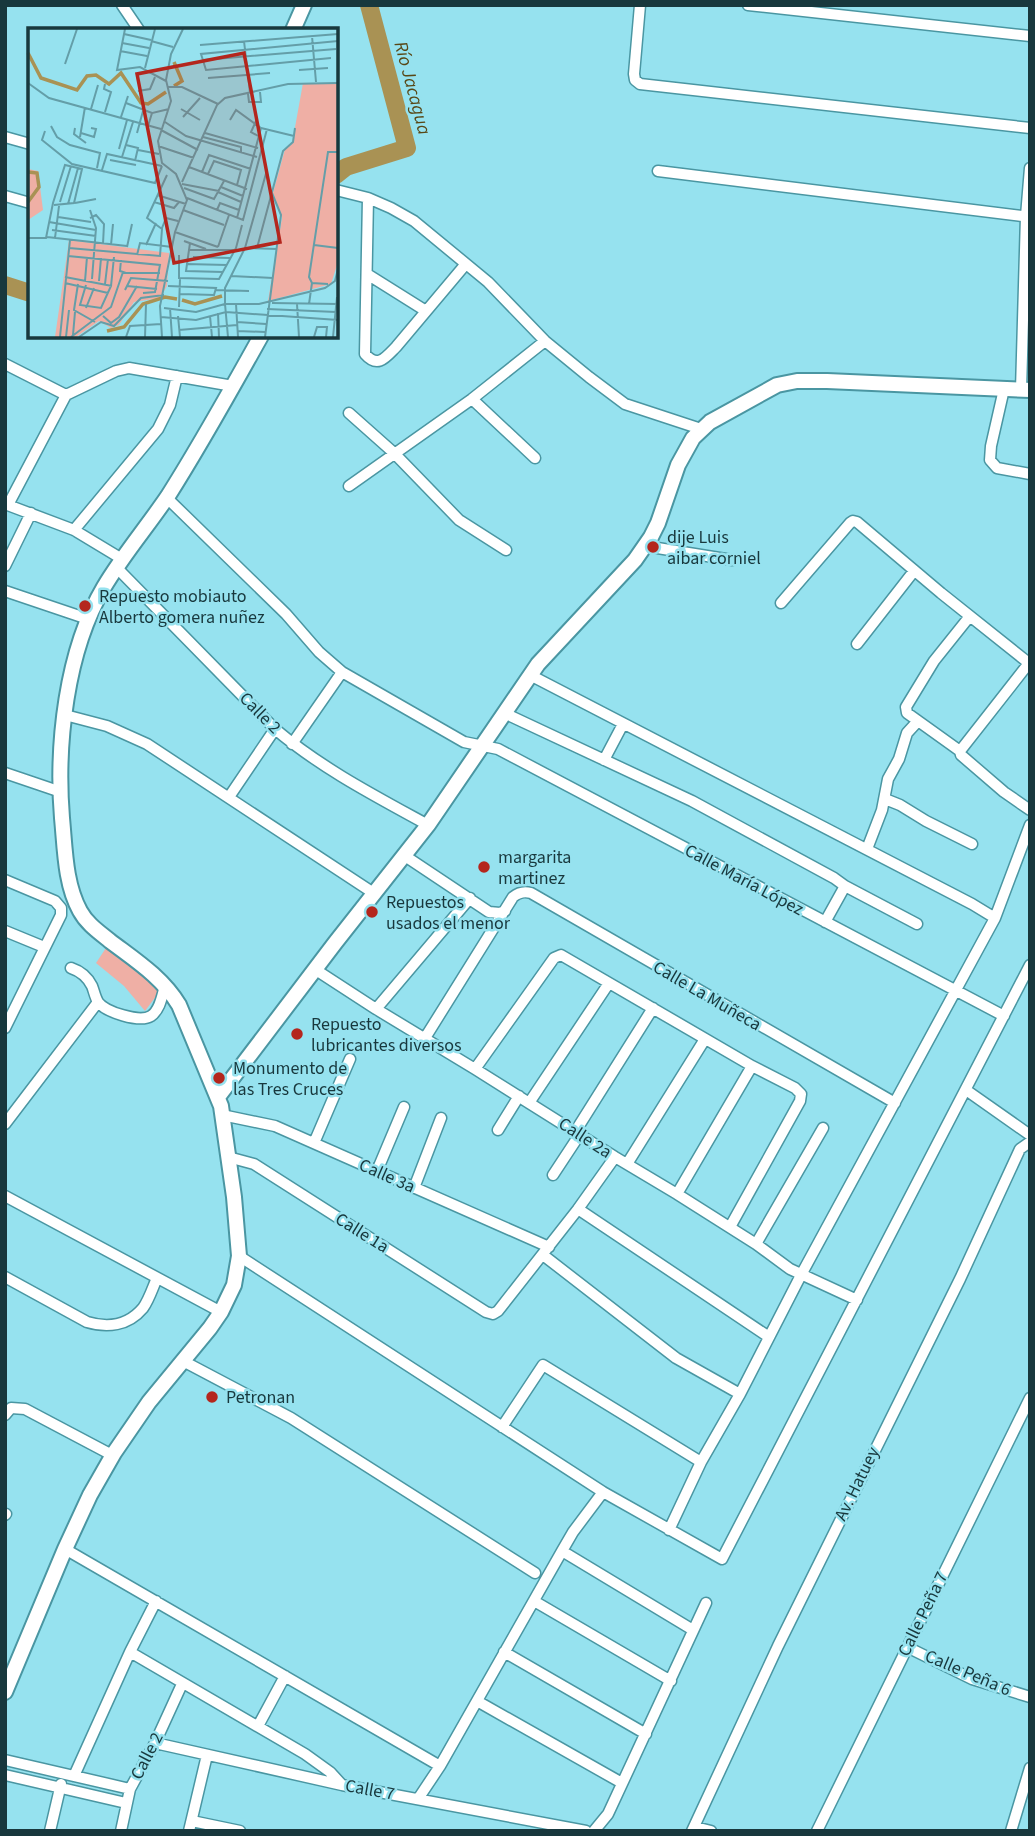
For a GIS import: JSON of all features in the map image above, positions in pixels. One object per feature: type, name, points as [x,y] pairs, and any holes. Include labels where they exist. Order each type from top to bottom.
[{"type":"street","points":[[122,5],[138,28]]},
{"type":"street","points":[[294,28],[304,5]]},
{"type":"street","points":[[640,5],[634,74],[635,80],[640,83],[1030,128]]},
{"type":"street","points":[[748,5],[1030,36]]},
{"type":"street","points":[[5,137],[28,143]]},
{"type":"street","points":[[218,1097],[428,825],[530,676],[562,636],[635,560],[658,523],[678,466],[701,429],[777,385],[797,381],[1026,390],[1030,168]]},
{"type":"street","points":[[658,171],[1028,216]]},
{"type":"street","points":[[338,190],[368,198],[414,221],[488,282],[545,341],[625,404],[701,429]]},
{"type":"street","points":[[5,195],[28,202]]},
{"type":"street","points":[[368,198],[365,354],[370,360],[383,359],[465,265]]},
{"type":"street","points":[[367,274],[426,311]]},
{"type":"street","points":[[6,1687],[65,1549],[112,1455],[149,1402],[210,1328],[234,1285],[239,1256],[218,1097],[179,1005],[165,986],[91,926],[80,911],[66,864],[61,760],[68,691],[88,619],[105,586],[167,498],[260,338]]},
{"type":"street","points":[[349,486],[472,399],[545,341]]},
{"type":"street","points":[[5,364],[66,395]]},
{"type":"street","points":[[7,505],[66,395],[120,369],[135,369],[233,386]]},
{"type":"street","points":[[74,530],[158,429],[170,405],[177,376]]},
{"type":"street","points":[[1004,389],[990,460],[998,468],[1030,474]]},
{"type":"street","points":[[472,399],[535,458]]},
{"type":"street","points":[[349,413],[394,453],[459,520],[506,550]]},
{"type":"street","name":"Calle María López","points":[[167,498],[342,672],[464,742],[498,749],[1004,1016]]},
{"type":"street","name":"Calle 2","points":[[7,505],[74,530],[120,564],[292,744],[351,783],[428,825]]},
{"type":"street","points":[[5,566],[31,513]]},
{"type":"street","points":[[781,603],[853,521],[1029,663],[960,751]]},
{"type":"street","points":[[645,546],[732,560]]},
{"type":"street","points":[[857,644],[914,571]]},
{"type":"street","points":[[5,591],[88,619]]},
{"type":"street","points":[[970,617],[934,662],[908,703],[907,713],[960,751],[961,755],[1004,792],[1030,810]]},
{"type":"street","points":[[292,744],[342,672]]},
{"type":"street","points":[[530,676],[867,849],[995,918]]},
{"type":"street","points":[[503,713],[692,801],[917,924]]},
{"type":"street","points":[[65,715],[107,726],[147,744],[375,894]]},
{"type":"street","points":[[867,849],[885,799],[888,779],[899,759],[907,733],[918,721]]},
{"type":"street","points":[[604,760],[623,724]]},
{"type":"street","points":[[229,797],[275,729]]},
{"type":"street","points":[[5,773],[61,792]]},
{"type":"street","points":[[885,799],[972,844]]},
{"type":"street","points":[[669,1530],[701,1462],[995,918],[1030,825]]},
{"type":"street","points":[[405,856],[489,912],[505,911]]},
{"type":"street","points":[[5,880],[55,901],[61,908],[61,915],[5,1028]]},
{"type":"street","points":[[825,922],[845,886]]},
{"type":"street","name":"Calle La Muñeca","points":[[505,911],[513,897],[519,893],[531,893],[895,1103]]},
{"type":"street","points":[[376,1009],[470,898]]},
{"type":"street","points":[[61,908],[76,902]]},
{"type":"street","points":[[425,1038],[505,911]]},
{"type":"street","points":[[5,931],[44,947]]},
{"type":"street","points":[[475,1069],[556,956],[561,955],[752,1066],[799,1090],[801,1097],[730,1227]]},
{"type":"street","points":[[239,1256],[603,1492],[722,1559],[1030,965]]},
{"type":"street","points":[[71,968],[91,984],[98,1002],[122,1015],[145,1018],[151,1016],[158,1007],[165,986]]},
{"type":"street","name":"Calle 2a","points":[[316,970],[730,1227],[802,1275],[857,1300]]},
{"type":"street","points":[[529,1103],[609,983]]},
{"type":"street","points":[[5,1124],[98,1002]]},
{"type":"street","points":[[553,1175],[653,1008]]},
{"type":"street","points":[[627,1164],[705,1039]]},
{"type":"street","points":[[314,1143],[351,1059]]},
{"type":"street","points":[[677,1194],[752,1066]]},
{"type":"street","points":[[966,1090],[1030,1135]]},
{"type":"street","points":[[498,1130],[519,1096]]},
{"type":"street","points":[[377,1171],[404,1107]]},
{"type":"street","name":"Calle 3a","points":[[222,1115],[275,1126],[546,1251],[676,1358],[740,1394]]},
{"type":"street","points":[[414,1188],[441,1118]]},
{"type":"street","points":[[756,1244],[823,1128]]},
{"type":"street","name":"Av. Hatuey","points":[[693,1829],[778,1646],[960,1279],[1020,1149],[1030,1142]]},
{"type":"street","name":"Calle 1a","points":[[228,1157],[254,1164],[486,1312],[493,1314],[498,1311],[546,1251]]},
{"type":"street","points":[[546,1251],[615,1157]]},
{"type":"street","points":[[5,1196],[221,1312]]},
{"type":"street","points":[[578,1209],[769,1337]]},
{"type":"street","points":[[5,1277],[86,1322],[100,1326],[116,1325],[137,1313],[144,1307],[157,1278]]},
{"type":"street","points":[[183,1361],[291,1418],[534,1573]]},
{"type":"street","points":[[502,1427],[543,1365],[701,1462]]},
{"type":"street","name":"Calle Peña 7","points":[[817,1831],[1030,1398]]},
{"type":"street","points":[[5,1415],[11,1408],[25,1409],[112,1455]]},
{"type":"street","points":[[418,1799],[440,1766],[573,1532],[603,1492]]},
{"type":"street","points":[[65,1549],[440,1766]]},
{"type":"street","points":[[562,1551],[694,1630]]},
{"type":"street","points":[[50,1831],[60,1789],[156,1601]]},
{"type":"street","points":[[534,1601],[671,1681]]},
{"type":"street","points":[[594,1831],[608,1814],[706,1602]]},
{"type":"street","name":"Calle Peña 6","points":[[907,1647],[972,1679],[1030,1697]]},
{"type":"street","points":[[130,1652],[305,1754],[330,1772],[342,1785]]},
{"type":"street","points":[[504,1652],[646,1734]]},
{"type":"street","points":[[258,1726],[285,1676]]},
{"type":"street","name":"Calle 2","points":[[121,1831],[130,1789],[182,1684]]},
{"type":"street","points":[[477,1701],[622,1783]]},
{"type":"street","name":"Calle 7","points":[[155,1743],[342,1785],[586,1831]]},
{"type":"street","points":[[207,1755],[190,1826],[240,1831]]},
{"type":"street","points":[[5,1760],[130,1789]]},
{"type":"street","points":[[1011,1831],[1030,1768]]},
{"type":"street","points":[[5,1775],[126,1802]]},
{"type":"street","points":[[693,1829],[710,1831]]},
{"type":"shaded area","points":[[106,948],[139,971],[158,989],[159,992],[145,1011],[124,986],[96,963]]},
{"type":"waterway","name":"Río Jacagua","points":[[338,173],[346,167],[407,148],[369,5]]},
{"type":"waterway","name":"Río Jacagua","points":[[5,285],[28,292]]},
{"type":"place","name":"dije Luis aibar corniel","points":[[653,547]]},
{"type":"place","name":"Repuesto mobiauto Alberto gomera nuñez","points":[[85,606]]},
{"type":"place","name":"margarita martinez","points":[[484,867]]},
{"type":"place","name":"Repuestos usados el menor","points":[[372,912]]},
{"type":"place","name":"Repuesto lubricantes diversos","points":[[297,1034]]},
{"type":"place","name":"Monumento de las Tres Cruces","points":[[219,1078]]},
{"type":"place","name":"Petronan","points":[[212,1397]]}]
